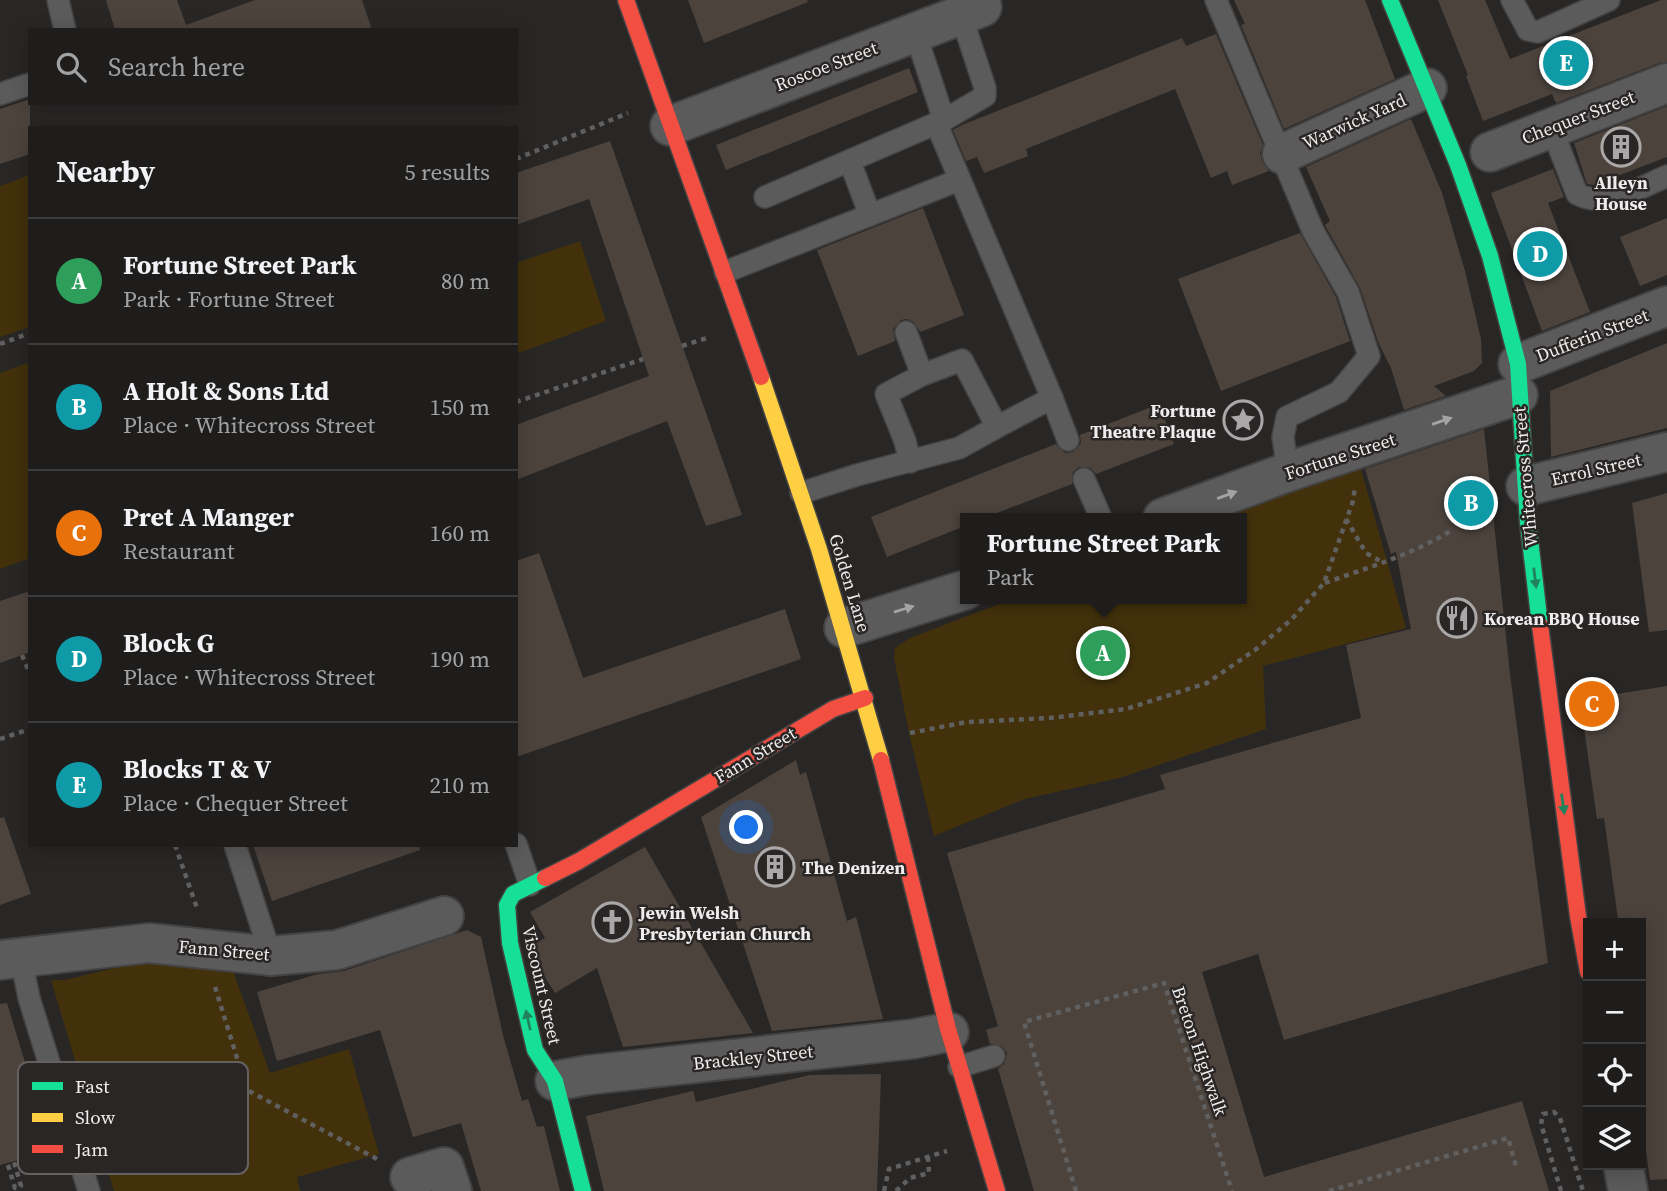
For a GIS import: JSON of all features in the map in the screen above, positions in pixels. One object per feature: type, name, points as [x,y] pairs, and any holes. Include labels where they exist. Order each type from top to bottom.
[{"type":"street","name":"Golden Lane","points":[[626,0],[725,272],[844,628],[954,1049],[997,1191]]},
{"type":"street","name":"Whitecross Street","points":[[1390,0],[1458,165],[1490,256],[1518,380],[1525,486],[1549,705],[1583,943]]},
{"type":"street","name":"Roscoe Street","points":[[670,126],[971,11]]},
{"type":"street","name":"Chequer Street","points":[[1490,152],[1667,83]]},
{"type":"street","name":"Warwick Yard","points":[[1282,154],[1427,88]]},
{"type":"street","name":"Dufferin Street","points":[[1518,380],[1667,306]]},
{"type":"street","name":"Fortune Street","points":[[1177,513],[1347,454],[1518,380]]},
{"type":"street","name":"Errol Street","points":[[1525,486],[1667,452]]},
{"type":"street","points":[[844,628],[960,592]]},
{"type":"street","name":"Fann Street","points":[[507,905],[513,894],[579,861],[832,709],[864,698]]},
{"type":"street","name":"Viscount Street","points":[[507,905],[510,943],[535,1050],[555,1081],[583,1191]]},
{"type":"street","name":"Fann Street","points":[[10,959],[149,943],[271,956],[337,950],[444,916]]},
{"type":"street","name":"Brackley Street","points":[[555,1081],[588,1075],[931,1037],[954,1049]]},
{"type":"street","points":[[410,1177],[444,1167],[452,1191]]},
{"type":"street","points":[[1624,1170],[1628,1191]]},
{"type":"lane","points":[[58,0],[65,28]]},
{"type":"lane","points":[[1216,0],[1313,231],[1348,292],[1369,356],[1339,392],[1287,417],[1283,437],[1289,472]]},
{"type":"lane","points":[[1513,0],[1528,30],[1538,32],[1568,8],[1609,0]]},
{"type":"lane","points":[[765,197],[940,122],[985,96],[971,11]]},
{"type":"lane","points":[[915,32],[959,180],[1068,440]]},
{"type":"lane","points":[[0,94],[28,85]]},
{"type":"lane","points":[[1551,127],[1577,194],[1587,199],[1604,200],[1619,196],[1667,176]]},
{"type":"lane","points":[[850,162],[870,215]]},
{"type":"lane","points":[[725,272],[959,180]]},
{"type":"lane","points":[[906,332],[922,375]]},
{"type":"lane","points":[[910,462],[905,441],[886,394],[958,360],[964,361],[996,427]]},
{"type":"lane","points":[[801,493],[856,475],[959,448],[1052,398]]},
{"type":"lane","points":[[1084,479],[1099,513]]},
{"type":"lane","points":[[236,847],[271,956]]},
{"type":"lane","points":[[517,847],[530,885]]},
{"type":"lane","points":[[10,959],[29,998],[49,1062]]},
{"type":"lane","points":[[954,1049],[994,1056]]},
{"type":"lane","points":[[84,1174],[89,1191]]},
{"type":"path","points":[[518,158],[635,110]]},
{"type":"path","points":[[0,344],[28,334]]},
{"type":"path","points":[[682,346],[708,338]]},
{"type":"path","points":[[518,401],[643,359]]},
{"type":"path","points":[[905,734],[967,722],[1050,718],[1126,709],[1207,683],[1255,650],[1291,620],[1324,583],[1353,501],[1357,473],[1347,454]]},
{"type":"path","points":[[1346,519],[1366,553],[1383,563]]},
{"type":"path","points":[[1324,583],[1429,545],[1452,530]]},
{"type":"path","points":[[22,655],[28,669]]},
{"type":"path","points":[[0,739],[28,730]]},
{"type":"path","points":[[176,847],[201,919]]},
{"type":"path","points":[[213,979],[238,1062]]},
{"type":"path","name":"Breton Highwalk","points":[[1076,1191],[1024,1022],[1164,983],[1232,1191]]},
{"type":"path","points":[[248,1091],[410,1177]]},
{"type":"path","points":[[1561,1191],[1541,1124],[1543,1114],[1554,1112],[1560,1118],[1583,1191]]},
{"type":"path","points":[[1329,1191],[1508,1138],[1517,1170]]},
{"type":"path","points":[[884,1191],[888,1169],[981,1140]]},
{"type":"path","points":[[896,1191],[910,1178],[929,1173],[928,1156]]},
{"type":"path","points":[[11,1163],[21,1186],[15,1188],[11,1163]]},
{"type":"shaded area","points":[[28,176],[28,328],[0,337],[0,186]]},
{"type":"shaded area","points":[[580,241],[606,321],[518,353],[518,262]]},
{"type":"shaded area","points":[[28,363],[28,559],[0,569],[0,373]]},
{"type":"shaded area","points":[[1360,466],[1406,628],[1263,666],[1266,729],[1119,778],[1025,799],[934,836],[909,733],[894,658],[895,648],[910,638],[999,604],[1247,604],[1247,513],[1236,513]]},
{"type":"shaded area","points":[[143,961],[233,971],[270,1073],[349,1049],[379,1154],[297,1177],[300,1191],[114,1191],[109,1174],[248,1174],[248,1062],[75,1062],[51,980],[65,980]]},
{"type":"building","points":[[106,0],[177,0],[186,25],[255,0],[362,0],[371,28],[114,28]]},
{"type":"building","points":[[688,0],[807,0],[808,2],[704,43]]},
{"type":"building","points":[[1234,0],[1365,0],[1395,79],[1284,129],[1241,25],[1245,24]]},
{"type":"building","points":[[1438,0],[1485,0],[1510,59],[1661,0],[1667,0],[1667,62],[1556,103],[1552,94],[1483,121]]},
{"type":"building","points":[[1216,34],[1263,145],[1260,153],[1262,162],[1269,171],[1232,185],[1227,171],[1211,178],[1175,89],[1026,149],[1028,156],[984,173],[977,157],[966,161],[953,130],[962,125],[1182,38],[1186,46]]},
{"type":"building","points":[[909,68],[918,92],[726,170],[716,145]]},
{"type":"building","points":[[28,100],[30,105],[28,155],[0,164],[0,109]]},
{"type":"building","name":"Alleyn House","points":[[1667,106],[1667,157],[1594,185],[1587,184],[1574,143]]},
{"type":"building","points":[[1411,119],[1442,193],[1465,271],[1481,339],[1482,363],[1474,371],[1434,386],[1446,396],[1404,410],[1360,288],[1325,225],[1330,221],[1306,167]]},
{"type":"building","points":[[610,141],[742,515],[706,526],[667,421],[518,479],[518,424],[649,376],[589,199],[518,224],[518,172]]},
{"type":"building","points":[[1553,169],[1564,197],[1548,203],[1590,312],[1542,331],[1491,193]]},
{"type":"building","points":[[923,208],[964,315],[920,332],[914,322],[901,320],[893,329],[895,341],[858,356],[817,250]]},
{"type":"building","points":[[1667,218],[1667,275],[1640,286],[1620,237]]},
{"type":"building","points":[[1300,233],[1336,297],[1350,341],[1221,391],[1178,279]]},
{"type":"building","points":[[1667,343],[1667,428],[1551,457],[1550,391]]},
{"type":"building","points":[[1159,404],[1174,444],[1096,474],[1091,468],[1079,467],[1073,472],[1072,484],[997,513],[960,513],[960,528],[887,557],[871,517],[1056,444],[1065,453],[1073,452],[1081,443],[1080,435]]},
{"type":"building","points":[[1484,429],[1510,674],[1548,963],[1284,1040],[1258,954],[1202,972],[1264,1177],[1522,1101],[1549,1191],[1034,1191],[998,1069],[1004,1064],[1007,1053],[1002,1046],[990,1044],[986,1030],[998,1026],[947,853],[1165,789],[1160,775],[1361,718],[1346,645],[1411,629],[1396,552],[1391,554],[1365,469]]},
{"type":"building","points":[[1667,493],[1667,630],[1649,632],[1632,503]]},
{"type":"building","points":[[539,553],[583,678],[785,609],[801,659],[518,756],[518,560]]},
{"type":"building","points":[[28,592],[28,653],[0,663],[0,601]]},
{"type":"building","points":[[1667,686],[1667,1179],[1650,1180],[1646,1151],[1646,918],[1618,918],[1604,818],[1597,819],[1580,700]]},
{"type":"building","name":"The Denizen","points":[[796,760],[800,775],[806,772],[847,921],[856,917],[883,1019],[772,1031],[701,817]]},
{"type":"building","points":[[4,817],[31,894],[0,905],[0,818]]},
{"type":"building","points":[[254,847],[419,847],[420,850],[272,901]]},
{"type":"building","points":[[645,847],[753,1033],[623,1047],[597,968],[555,993],[538,966],[533,945],[545,938],[530,912]]},
{"type":"building","points":[[467,930],[481,937],[504,1039],[522,1101],[528,1099],[537,1127],[544,1126],[560,1191],[481,1191],[461,1123],[413,1137],[380,1030],[277,1061],[257,992],[318,974],[344,971]]},
{"type":"building","points":[[7,1003],[25,1062],[18,1062],[18,1160],[0,1165],[0,1004]]},
{"type":"building","points":[[881,1074],[877,1191],[604,1191],[586,1116],[693,1091],[696,1102],[810,1075]]},
{"type":"traffic: fast","points":[[1390,0],[1458,165],[1490,256],[1518,364],[1528,523],[1540,625]]},
{"type":"traffic: fast","points":[[545,878],[513,894],[507,905],[510,943],[535,1050],[555,1081],[583,1191]]},
{"type":"traffic: slow","points":[[761,377],[819,549],[881,760]]},
{"type":"traffic: jam","points":[[626,0],[761,377]]},
{"type":"traffic: jam","points":[[1540,625],[1583,944]]},
{"type":"traffic: jam","points":[[545,878],[579,861],[833,709],[865,698]]},
{"type":"traffic: jam","points":[[881,760],[948,1029],[997,1191]]},
{"type":"place","name":"Blocks T & V","points":[[1566,63]]},
{"type":"place","name":"Alleyn House","points":[[1621,147]]},
{"type":"place","name":"Block G","points":[[1540,254]]},
{"type":"place","name":"Fortune Theatre Plaque","points":[[1243,420]]},
{"type":"place","name":"A Holt & Sons Ltd","points":[[1471,503]]},
{"type":"place","name":"Korean BBQ House","points":[[1457,618]]},
{"type":"place","name":"Fortune Street Park","points":[[1103,653]]},
{"type":"place","name":"Pret A Manger","points":[[1592,704]]},
{"type":"place","name":"The Denizen","points":[[775,867]]},
{"type":"place","name":"Jewin Welsh Presbyterian Church","points":[[612,922]]}]
